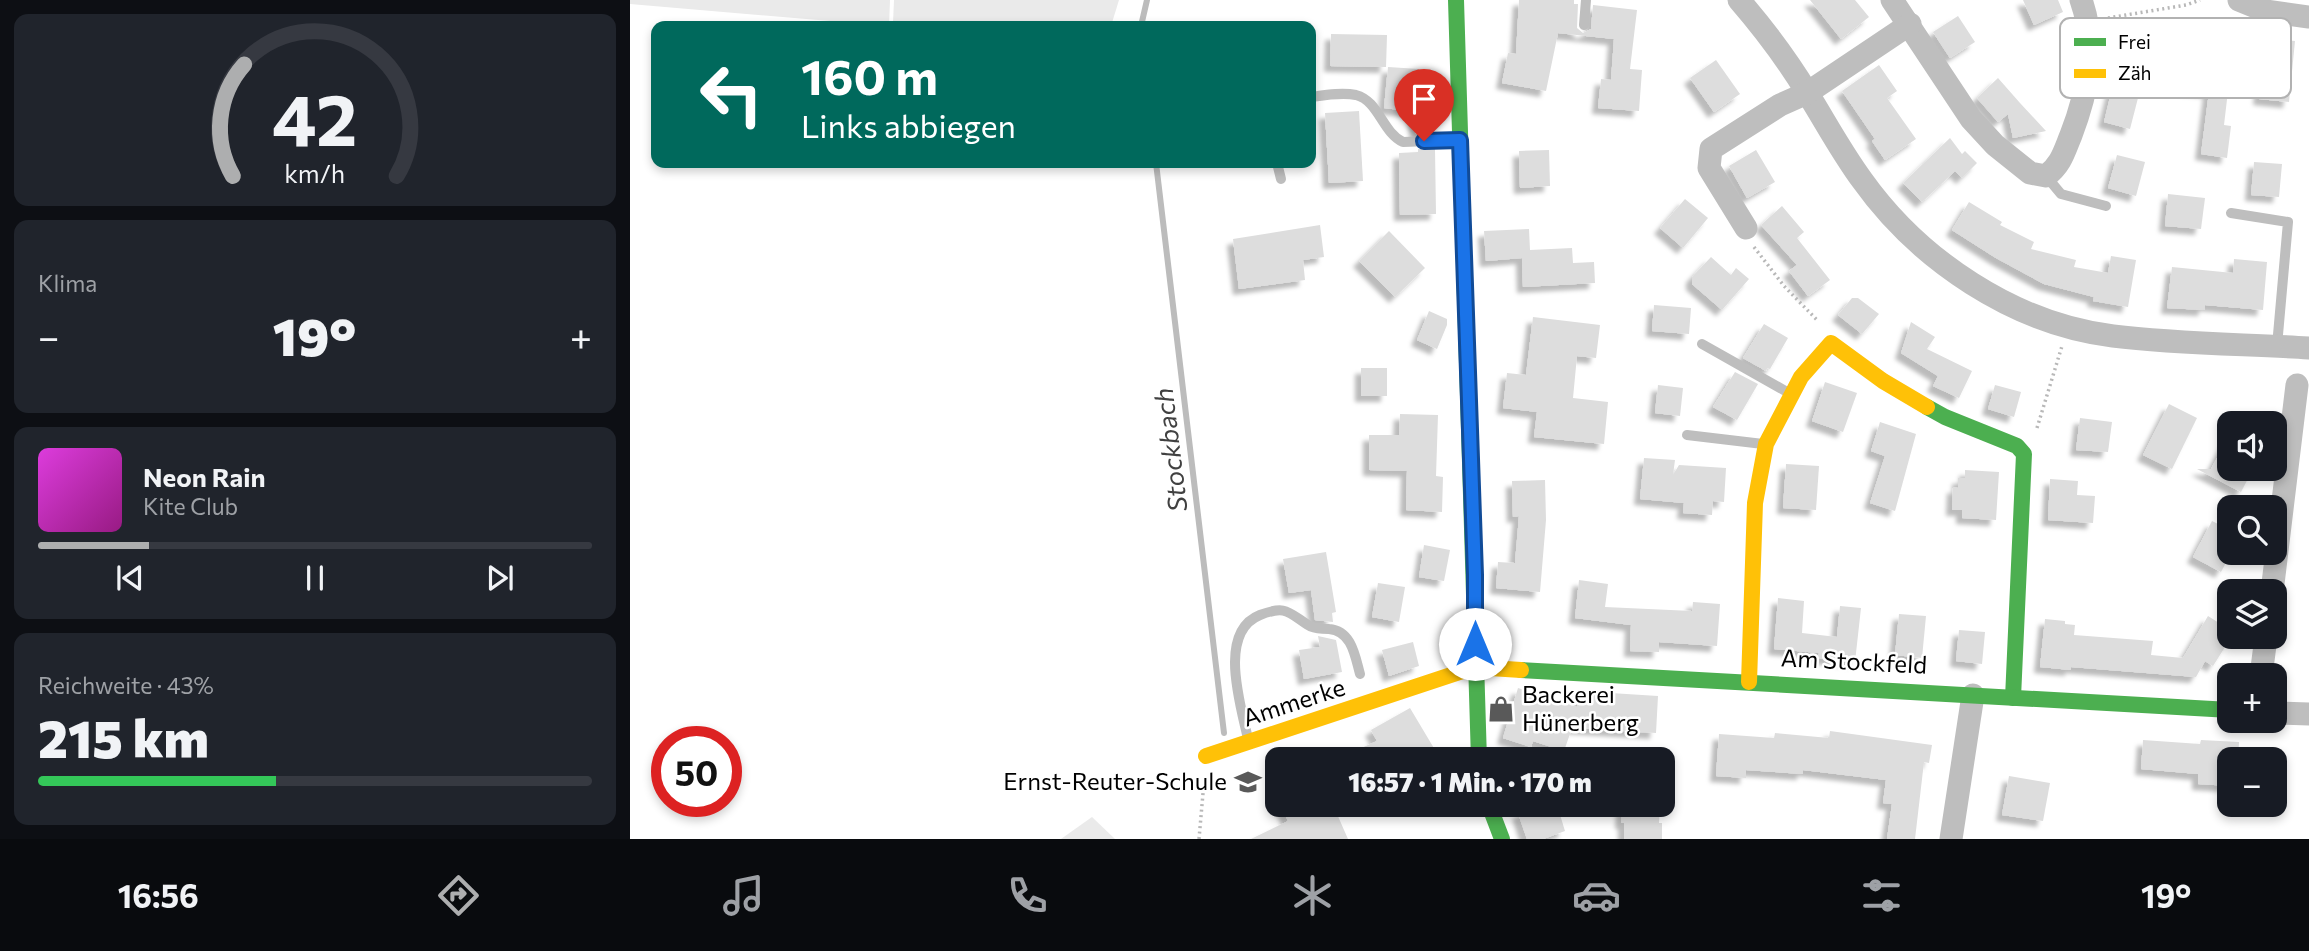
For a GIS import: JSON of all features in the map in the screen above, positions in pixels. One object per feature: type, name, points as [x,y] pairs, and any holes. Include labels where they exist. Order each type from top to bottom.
[{"type":"street","points":[[1456,0],[1478,747]]},
{"type":"street","points":[[1740,0],[1767,33],[1862,181],[1896,223],[1934,257],[1978,287],[2029,313],[2068,327],[2112,336],[2309,348]]},
{"type":"street","points":[[1892,0],[1970,119],[1995,145],[2031,173],[2046,176],[2058,167],[2084,98]]},
{"type":"street","points":[[2239,0],[2266,11],[2309,18]]},
{"type":"street","points":[[1746,228],[1709,168],[1711,149],[1780,106],[1807,93],[1910,24]]},
{"type":"street","points":[[1749,682],[1755,503],[1766,444],[1801,377],[1831,343],[1884,381],[1945,417],[2017,446],[2024,454],[2013,698]]},
{"type":"street","points":[[2274,579],[2297,385]]},
{"type":"street","name":"Am Stockfeld","points":[[1475,667],[2217,709]]},
{"type":"street","name":"Ammerke","points":[[1206,756],[1475,667]]},
{"type":"street","points":[[1951,839],[1973,695]]},
{"type":"street","points":[[2287,713],[2309,714]]},
{"type":"street","points":[[1494,817],[1502,839]]},
{"type":"lane","points":[[1584,25],[1586,0]]},
{"type":"lane","points":[[1316,96],[1339,94],[1356,95],[1364,99],[1372,105],[1395,138],[1403,142],[1460,140]]},
{"type":"lane","points":[[1278,168],[1281,179]]},
{"type":"lane","points":[[2046,176],[2061,194],[2106,206]]},
{"type":"lane","points":[[2231,213],[2288,222],[2277,346]]},
{"type":"lane","points":[[1702,344],[1791,395]]},
{"type":"lane","points":[[1687,435],[1766,444]]},
{"type":"lane","points":[[1249,742],[1238,694],[1234,660],[1239,635],[1255,617],[1271,611],[1288,610],[1316,629],[1334,629],[1351,643],[1360,674]]},
{"type":"path","points":[[2085,10],[2186,5],[2200,0]]},
{"type":"path","points":[[1746,228],[1749,240],[1784,286],[1821,325],[1831,343]]},
{"type":"path","points":[[2024,454],[2033,441],[2068,327]]},
{"type":"path","points":[[1199,839],[1206,756]]},
{"type":"shaded area","points":[[630,0],[890,0],[889,21],[830,21],[630,4]]},
{"type":"shaded area","points":[[894,0],[1119,0],[1113,21],[893,21]]},
{"type":"shaded area","points":[[1092,817],[1115,839],[1061,839]]},
{"type":"building","points":[[1519,0],[1574,0],[1574,4],[1578,4],[1577,28],[1583,33],[1591,29],[1593,5],[1637,10],[1630,69],[1642,70],[1639,111],[1598,108],[1601,79],[1611,80],[1614,39],[1558,33],[1546,91],[1502,83],[1508,53],[1516,54]]},
{"type":"building","points":[[1810,0],[1855,0],[1869,17],[1841,39]]},
{"type":"building","points":[[2023,0],[2058,0],[2063,12],[2034,25]]},
{"type":"building","points":[[1958,16],[1975,42],[1950,58],[1933,32]]},
{"type":"building","points":[[1331,34],[1387,35],[1386,67],[1330,66]]},
{"type":"building","points":[[2291,41],[2295,41],[2291,82]]},
{"type":"building","points":[[1716,60],[1740,94],[1714,112],[1690,78]]},
{"type":"building","points":[[1879,65],[1897,91],[1887,98],[1916,139],[1885,160],[1872,141],[1875,139],[1842,91]]},
{"type":"building","points":[[1388,67],[1419,69],[1416,112],[1384,108]]},
{"type":"building","points":[[1998,78],[2046,131],[2013,138],[2008,114],[1998,122],[1977,98]]},
{"type":"building","points":[[2110,98],[2138,98],[2130,129],[2104,122]]},
{"type":"building","points":[[2208,98],[2227,98],[2224,125],[2231,126],[2227,158],[2201,154]]},
{"type":"building","points":[[2259,98],[2289,98],[2289,102]]},
{"type":"building","points":[[1430,110],[1433,133],[1416,134],[1413,113]]},
{"type":"building","points":[[1359,111],[1363,181],[1329,183],[1325,113]]},
{"type":"building","points":[[1950,138],[1962,154],[1965,151],[1977,163],[1962,178],[1955,171],[1922,202],[1903,183]]},
{"type":"building","points":[[1418,149],[1435,149],[1436,214],[1400,215],[1399,153],[1418,152]]},
{"type":"building","points":[[1549,150],[1550,186],[1520,188],[1519,151]]},
{"type":"building","points":[[1756,150],[1775,182],[1747,198],[1729,166]]},
{"type":"building","points":[[2117,155],[2145,162],[2136,196],[2108,188]]},
{"type":"building","points":[[2254,162],[2282,164],[2279,197],[2251,195]]},
{"type":"building","points":[[2168,194],[2205,198],[2201,229],[2165,226]]},
{"type":"building","points":[[1685,199],[1708,218],[1683,248],[1660,228]]},
{"type":"building","points":[[1969,202],[2002,222],[2000,225],[2034,242],[2031,249],[2076,260],[2074,267],[2108,273],[2111,256],[2136,260],[2128,307],[2093,301],[2094,297],[2044,284],[1952,230]]},
{"type":"building","points":[[1782,206],[1804,232],[1797,238],[1830,280],[1808,296],[1789,271],[1797,265],[1761,225]]},
{"type":"building","points":[[1320,225],[1324,257],[1303,260],[1305,280],[1239,289],[1233,239]]},
{"type":"building","points":[[1529,229],[1530,250],[1572,248],[1573,263],[1594,262],[1595,283],[1523,287],[1522,258],[1486,261],[1484,231]]},
{"type":"building","points":[[1389,231],[1425,268],[1395,297],[1359,261]]},
{"type":"building","points":[[1711,257],[1731,275],[1736,268],[1749,279],[1722,310],[1692,284],[1692,277]]},
{"type":"building","points":[[2234,259],[2267,262],[2263,310],[2205,305],[2204,310],[2167,308],[2172,267],[2233,273]]},
{"type":"building","points":[[1852,298],[1858,298],[1879,314],[1862,334],[1838,315]]},
{"type":"building","points":[[1654,305],[1691,308],[1689,334],[1652,331]]},
{"type":"building","points":[[1429,311],[1447,319],[1437,349],[1417,340]]},
{"type":"building","points":[[1533,317],[1600,325],[1596,358],[1577,356],[1573,398],[1608,402],[1604,444],[1534,437],[1537,412],[1503,408],[1507,373],[1526,375]]},
{"type":"building","points":[[1911,322],[1935,337],[1927,349],[1972,371],[1959,398],[1933,386],[1938,376],[1901,353]]},
{"type":"building","points":[[1764,324],[1788,338],[1770,369],[1767,368],[1766,371],[1743,358]]},
{"type":"building","points":[[1361,368],[1387,368],[1387,396],[1361,396]]},
{"type":"building","points":[[1735,372],[1758,384],[1737,420],[1713,407]]},
{"type":"building","points":[[1825,382],[1857,393],[1843,432],[1812,421]]},
{"type":"building","points":[[1658,385],[1683,388],[1680,416],[1655,413]]},
{"type":"building","points":[[1995,385],[2021,392],[2014,417],[1988,409]]},
{"type":"building","points":[[2169,404],[2197,418],[2172,469],[2143,455]]},
{"type":"building","points":[[1400,414],[1438,415],[1436,476],[1443,477],[1442,512],[1406,510],[1407,471],[1369,470],[1369,435],[1399,435]]},
{"type":"building","points":[[2080,418],[2112,422],[2108,452],[2076,450]]},
{"type":"building","points":[[1880,422],[1916,434],[1895,511],[1870,503],[1885,456],[1871,451]]},
{"type":"building","points":[[1644,458],[1675,460],[1673,475],[1679,465],[1726,468],[1724,502],[1713,501],[1712,515],[1683,513],[1684,503],[1640,499]]},
{"type":"building","points":[[2217,458],[2217,479],[2197,469],[2211,469]]},
{"type":"building","points":[[1786,464],[1819,466],[1816,510],[1783,508]]},
{"type":"building","points":[[1965,470],[1999,472],[1996,520],[1962,518],[1962,510],[1952,510],[1953,487],[1958,488],[1958,478],[1965,478]]},
{"type":"building","points":[[2050,479],[2078,481],[2077,495],[2095,496],[2093,523],[2048,520]]},
{"type":"building","points":[[1545,480],[1546,520],[1540,592],[1496,588],[1498,562],[1515,563],[1519,516],[1513,517],[1512,481]]},
{"type":"building","points":[[2220,481],[2247,481],[2241,492]]},
{"type":"building","points":[[2212,521],[2217,524],[2217,565],[2225,565],[2221,572],[2193,557]]},
{"type":"building","points":[[1424,545],[1450,550],[1444,581],[1419,577]]},
{"type":"building","points":[[1326,552],[1336,612],[1332,613],[1333,622],[1315,620],[1311,590],[1289,593],[1283,559]]},
{"type":"building","points":[[1579,580],[1608,584],[1605,607],[1692,611],[1693,602],[1720,604],[1717,646],[1659,642],[1659,652],[1630,651],[1631,625],[1575,618]]},
{"type":"building","points":[[1378,583],[1405,587],[1399,622],[1372,617]]},
{"type":"building","points":[[1778,598],[1804,601],[1802,633],[1837,637],[1840,606],[1861,608],[1855,662],[1818,658],[1819,653],[1774,649]]},
{"type":"building","points":[[1899,614],[1926,616],[1922,658],[1895,655]]},
{"type":"building","points":[[2208,616],[2217,622],[2217,649],[2224,649],[2213,666],[2205,661],[2196,677],[2040,667],[2045,619],[2075,625],[2074,635],[2153,641],[2151,655],[2183,658]]},
{"type":"building","points":[[1959,630],[1985,632],[1982,664],[1956,661]]},
{"type":"building","points":[[1318,636],[1336,640],[1342,672],[1304,679],[1299,650],[1320,647]]},
{"type":"building","points":[[1413,642],[1419,666],[1389,676],[1382,650]]},
{"type":"building","points":[[1518,688],[1577,707],[1579,691],[1658,696],[1656,733],[1572,728],[1565,747],[1552,747],[1533,741],[1531,747],[1503,738]]},
{"type":"building","points":[[1410,708],[1433,747],[1364,747],[1377,741],[1371,730]]},
{"type":"building","points":[[1830,731],[1932,745],[1929,763],[1924,762],[1915,839],[1887,839],[1892,804],[1883,803],[1886,780],[1803,770],[1803,774],[1746,770],[1746,778],[1716,776],[1719,734],[1774,738],[1775,733],[1829,738]]},
{"type":"building","points":[[2143,740],[2200,744],[2201,740],[2239,742],[2239,747],[2217,747],[2217,785],[2198,784],[2198,774],[2141,769]]},
{"type":"building","points":[[2009,776],[2050,783],[2043,821],[2002,815]]},
{"type":"building","points":[[1286,817],[1338,817],[1348,839],[1251,839],[1288,821]]},
{"type":"building","points":[[1519,817],[1561,817],[1565,831],[1543,839],[1527,839]]},
{"type":"building","points":[[1621,817],[1659,817],[1662,839],[1624,839],[1624,823],[1621,823]]},
{"type":"waterway","name":"Stockbach","points":[[1142,21],[1147,0]]},
{"type":"waterway","name":"Stockbach","points":[[1157,168],[1224,733]]},
{"type":"traffic: fast","points":[[1456,0],[1479,747]]},
{"type":"traffic: fast","points":[[1927,407],[2017,446],[2024,454],[2013,698]]},
{"type":"traffic: fast","points":[[1521,670],[2217,709]]},
{"type":"traffic: fast","points":[[1494,817],[1502,839]]},
{"type":"traffic: slow","points":[[1749,682],[1755,503],[1766,444],[1801,377],[1831,343],[1883,381],[1927,407]]},
{"type":"traffic: slow","points":[[1206,756],[1475,667],[1521,670]]},
{"type":"place","name":"Backerei Hünerberg","points":[[1501,709]]},
{"type":"place","name":"Ernst-Reuter-Schule","points":[[1248,782]]},
{"type":"route","points":[[1424,141],[1460,140],[1475,644]]}]
